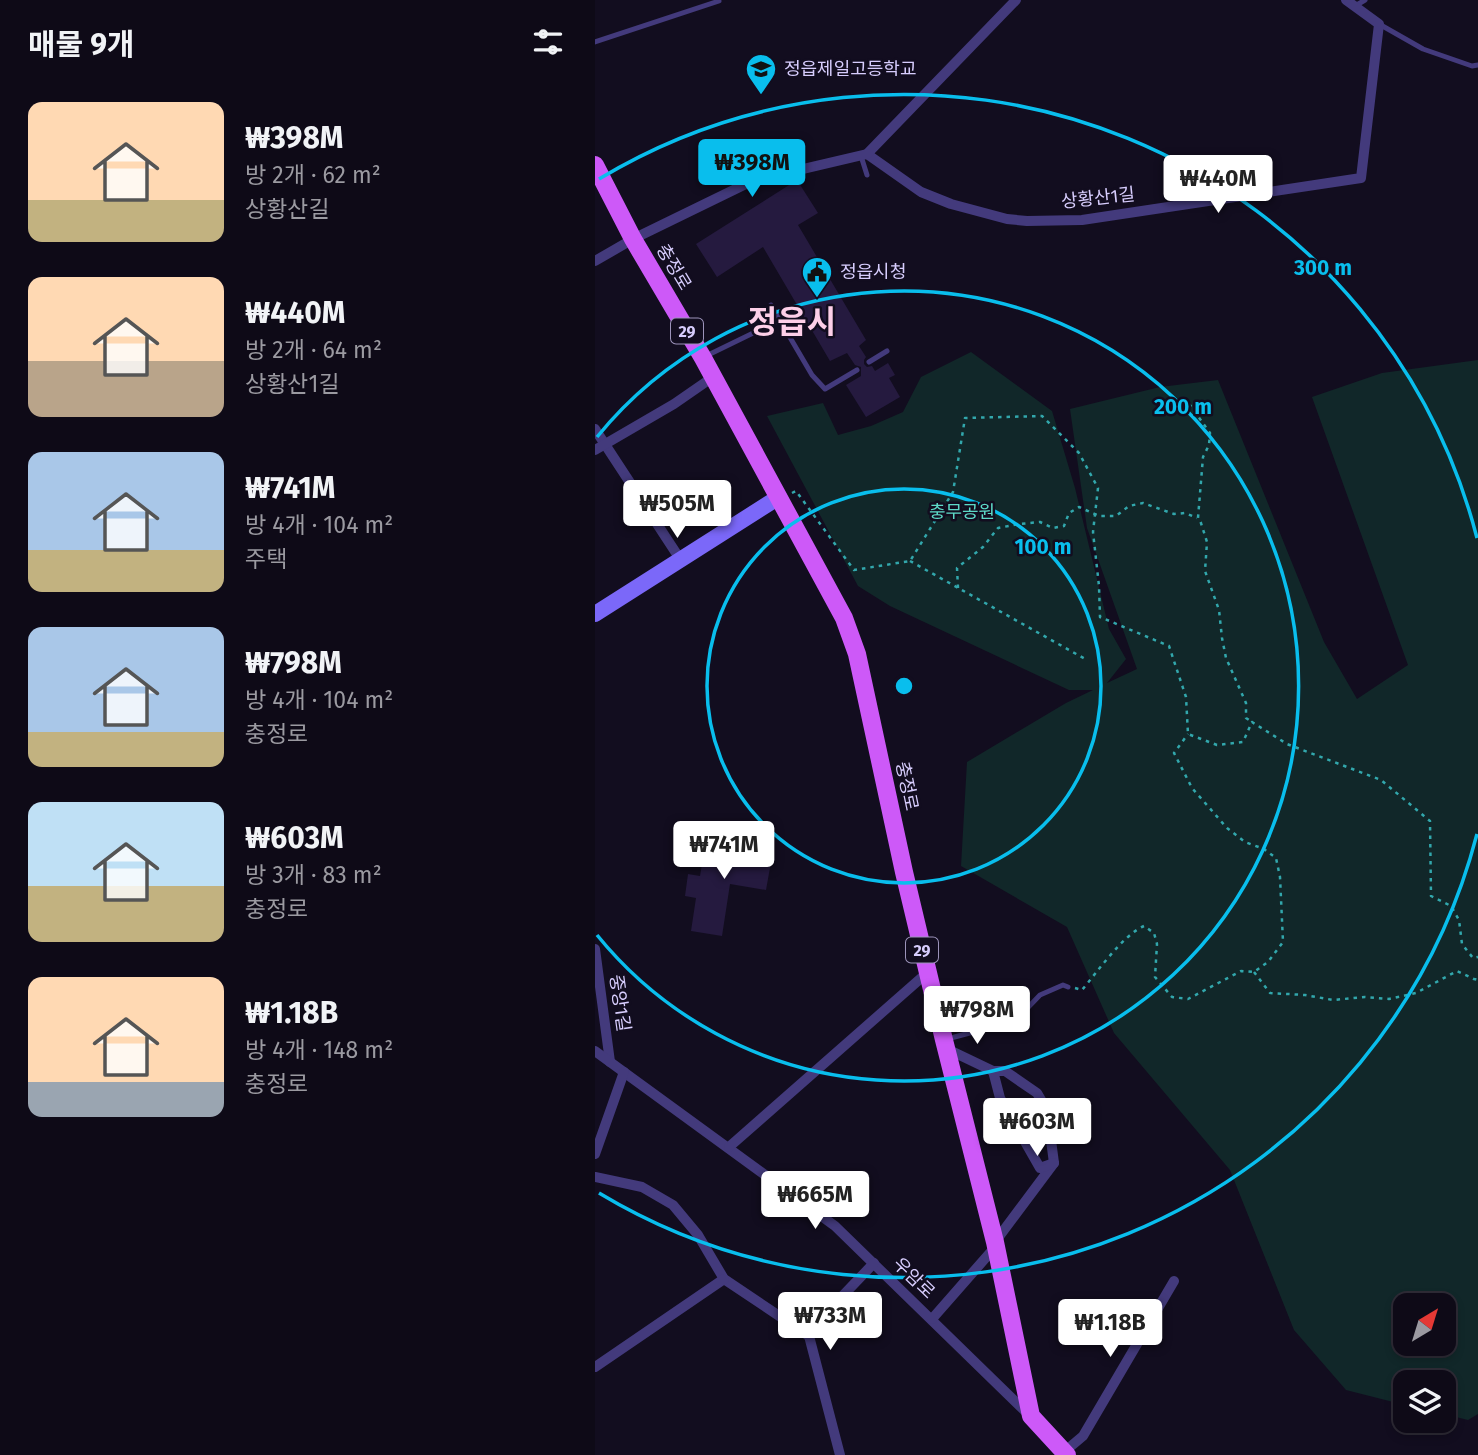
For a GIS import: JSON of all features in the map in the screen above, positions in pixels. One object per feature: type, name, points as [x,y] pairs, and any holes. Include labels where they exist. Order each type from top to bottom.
[{"type":"main road","name":"충정로","points":[[595,165],[633,239],[703,358],[844,618],[856,654],[904,872],[995,1244],[1031,1416]]},
{"type":"main road","points":[[1031,1416],[1065,1453]]},
{"type":"street","points":[[595,261],[633,239],[752,181],[864,155],[945,76],[1016,0]]},
{"type":"street","points":[[1355,2],[1378,24]]},
{"type":"street","name":"상황산1길","points":[[864,155],[921,192],[951,204],[1007,219],[1027,221],[1082,220],[1361,178],[1378,24]]},
{"type":"street","points":[[600,447],[674,404],[713,377]]},
{"type":"street","points":[[595,429],[600,447],[680,559]]},
{"type":"street","points":[[595,614],[779,497]]},
{"type":"street","name":"중앙1길","points":[[595,949],[610,1062]]},
{"type":"street","points":[[729,1147],[928,972]]},
{"type":"street","points":[[932,1319],[995,1244],[1054,1163],[1047,1110],[1037,1093],[1005,1071],[993,1072],[946,1044]]},
{"type":"street","name":"우암로","points":[[595,1051],[835,1226],[1031,1416]]},
{"type":"street","points":[[595,1154],[624,1072]]},
{"type":"street","points":[[993,1072],[1000,1098],[1040,1168],[1054,1163]]},
{"type":"street","points":[[595,1177],[642,1187],[673,1205],[698,1235],[724,1279],[809,1336]]},
{"type":"street","points":[[840,1455],[809,1336],[810,1330],[874,1264]]},
{"type":"street","points":[[595,1367],[724,1279]]},
{"type":"street","points":[[1065,1453],[1083,1436],[1174,1281]]},
{"type":"lane","points":[[595,42],[719,1]]},
{"type":"lane","points":[[1378,24],[1423,49],[1472,66],[1478,65]]},
{"type":"lane","points":[[864,155],[867,175]]},
{"type":"lane","points":[[771,305],[812,375],[825,389],[857,370]]},
{"type":"lane","points":[[703,358],[780,320]]},
{"type":"lane","points":[[869,362],[887,351]]},
{"type":"lane","points":[[946,1044],[1015,1021],[1040,995],[1063,985],[1068,987]]},
{"type":"path","points":[[1182,399],[1190,405],[1209,433],[1209,445],[1203,457],[1198,518],[1207,542],[1205,571],[1219,610],[1226,658],[1246,703],[1246,718],[1287,744],[1381,780],[1430,821],[1431,896],[1451,906],[1459,920],[1462,944],[1472,958],[1478,957]]},
{"type":"path","points":[[910,561],[953,492],[965,418],[1042,416],[1079,453],[1098,488],[1093,532],[1100,617],[1169,646],[1186,697],[1188,734],[1174,753],[1192,788],[1227,828],[1245,842],[1264,849],[1276,858],[1280,877],[1283,942],[1268,962],[1254,972],[1241,971],[1188,999],[1173,997],[1155,977],[1157,943],[1154,933],[1145,926],[1123,942],[1082,990],[1068,987]]},
{"type":"path","points":[[779,497],[796,491],[854,570],[910,561],[1087,660]]},
{"type":"path","points":[[958,588],[957,568],[983,547],[998,528],[1040,522],[1053,528],[1064,526],[1069,513],[1079,508],[1099,516],[1116,516],[1129,506],[1143,503],[1174,514],[1185,513],[1198,518]]},
{"type":"path","points":[[1188,734],[1217,745],[1243,742],[1252,722],[1254,723]]},
{"type":"path","points":[[1254,972],[1270,993],[1333,1000],[1365,996],[1389,999],[1416,993],[1457,971],[1478,980]]},
{"type":"green space","name":"충무공원","points":[[971,352],[1052,411],[1075,488],[1109,629],[1126,659],[1107,683],[1137,669],[1087,528],[1070,409],[1160,387],[1218,380],[1324,642],[1357,699],[1408,665],[1312,397],[1382,373],[1478,360],[1478,1414],[1468,1420],[1456,1417],[1456,1370],[1393,1370],[1393,1402],[1346,1390],[1294,1330],[1230,1170],[1114,1033],[1067,927],[961,866],[967,762],[1066,703],[1093,690],[1069,690],[890,606],[858,586],[767,416],[823,403],[838,435],[871,426],[903,412],[921,377]]},
{"type":"building","points":[[797,180],[818,213],[798,225],[866,340],[859,346],[866,357],[864,364],[867,367],[872,366],[875,371],[888,363],[895,375],[889,378],[900,397],[866,417],[846,385],[861,376],[861,367],[855,365],[847,353],[830,361],[763,247],[717,277],[696,244]]},
{"type":"building","points":[[706,840],[773,851],[766,890],[730,884],[722,936],[691,931],[696,898],[685,896],[688,874],[700,876]]},
{"type":"place","name":"정읍제일고등학교","points":[[761,96]]},
{"type":"place","name":"정읍시청","points":[[817,299]]},
{"type":"district","name":"정읍시","points":[[792,322]]}]
